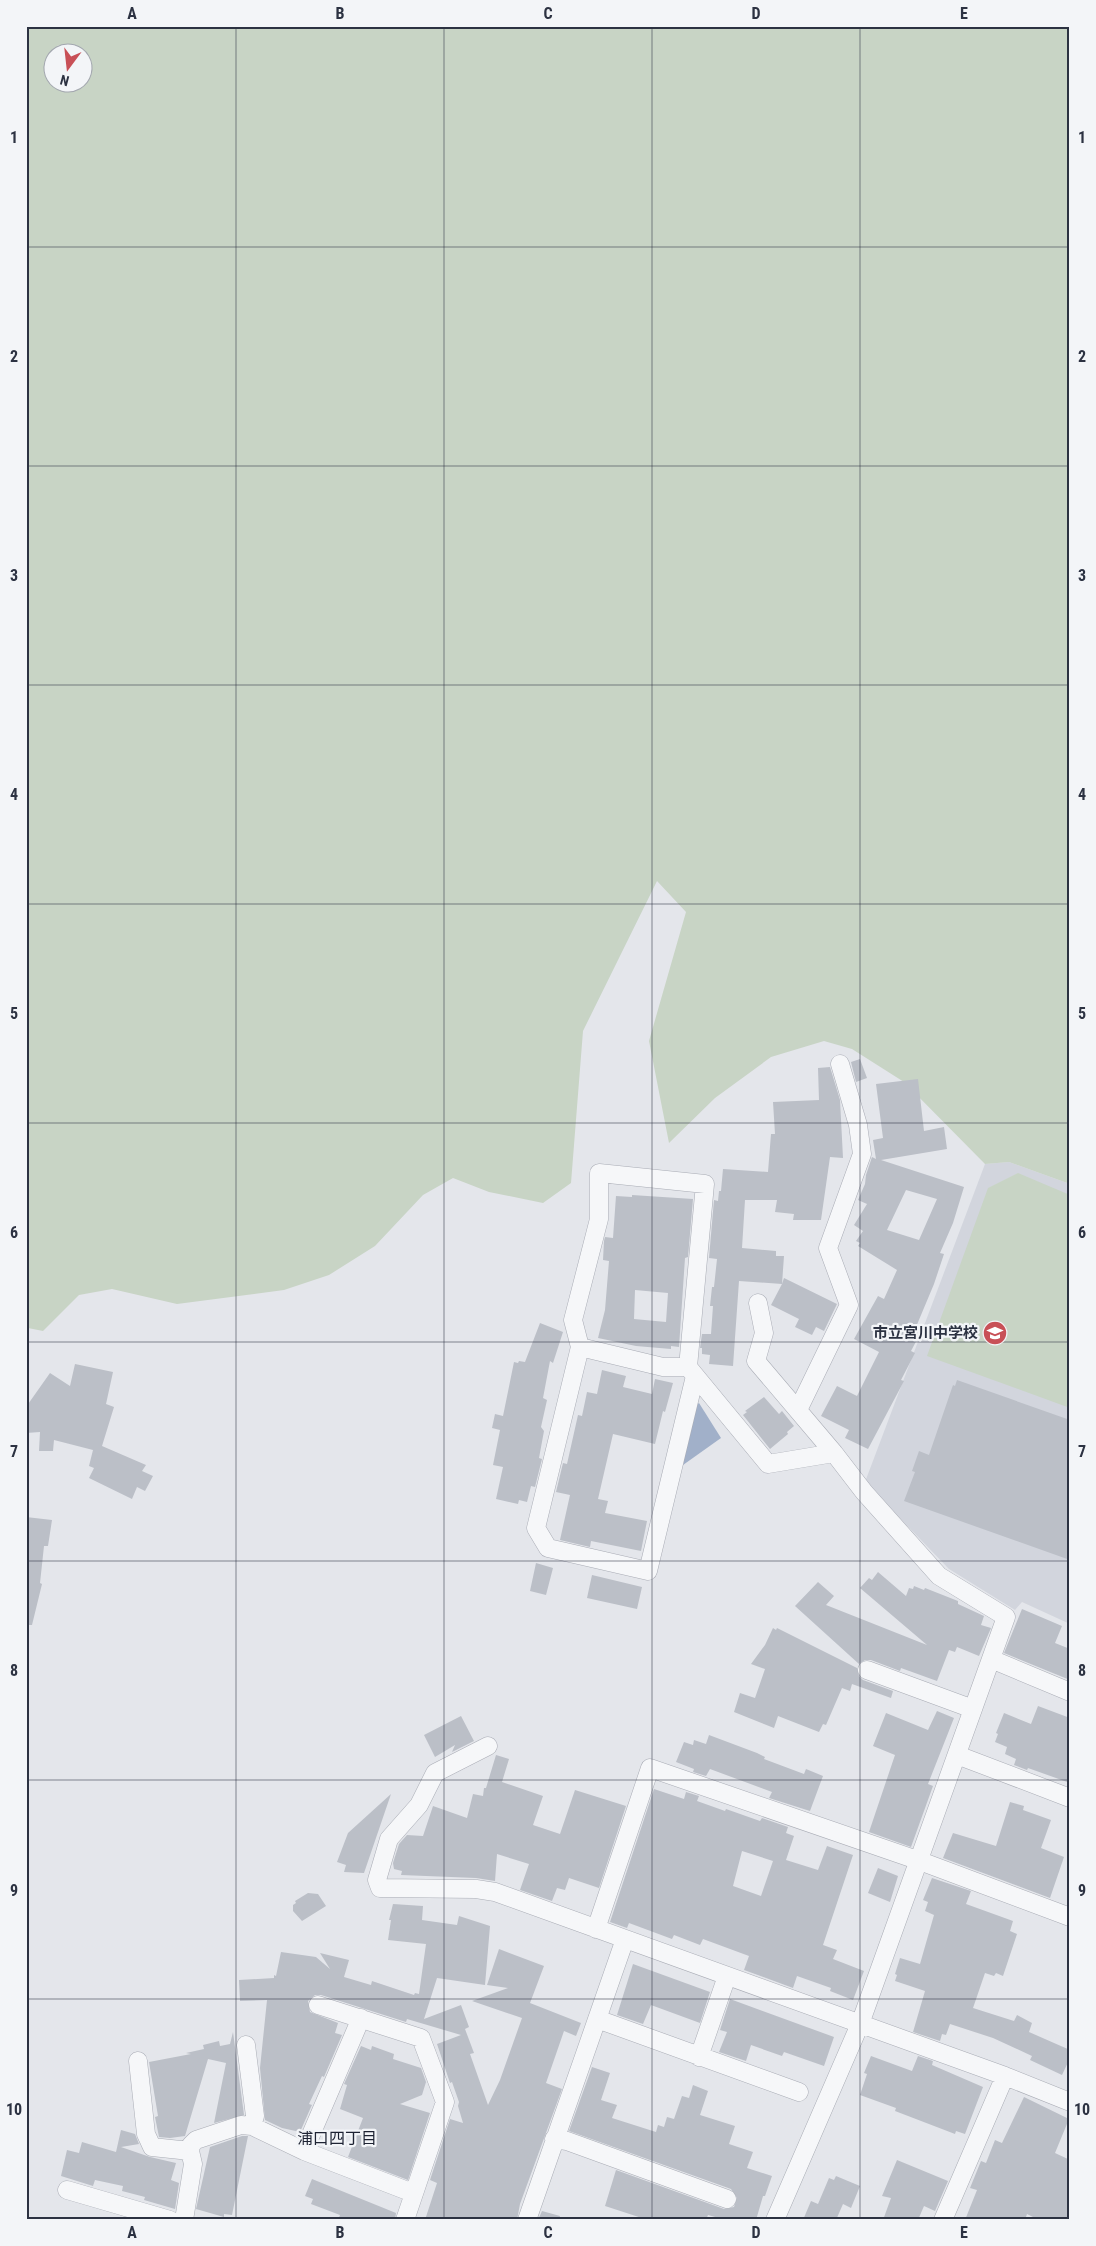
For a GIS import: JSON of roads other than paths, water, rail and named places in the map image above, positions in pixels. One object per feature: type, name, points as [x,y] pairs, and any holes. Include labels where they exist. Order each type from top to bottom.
[{"type":"street","points":[[798,1410],[849,1306],[828,1248],[862,1154],[858,1125],[840,1064]]},
{"type":"street","points":[[599,1173],[705,1184],[692,1372],[648,1571],[548,1548],[536,1528],[580,1347],[574,1320],[599,1219],[599,1173]]},
{"type":"street","points":[[758,1303],[764,1333],[756,1361],[834,1453],[864,1492],[939,1576],[1006,1617],[860,2024],[775,2220]]},
{"type":"street","points":[[580,1347],[692,1372],[768,1464],[834,1453]]},
{"type":"street","points":[[991,1659],[1070,1692]]},
{"type":"street","points":[[867,1670],[974,1709]]},
{"type":"street","points":[[488,1746],[435,1773],[419,1805],[389,1839],[376,1880],[380,1888],[486,1891],[626,1939],[1005,2076],[1070,2102]]},
{"type":"street","points":[[957,1755],[1070,1798]]},
{"type":"street","points":[[596,1929],[650,1768],[920,1861],[1070,1917]]},
{"type":"street","points":[[527,2220],[626,1939]]},
{"type":"street","points":[[699,2057],[727,1976]]},
{"type":"street","points":[[318,2005],[421,2038],[445,2102],[405,2220]]},
{"type":"street","points":[[304,2151],[361,2018]]},
{"type":"street","points":[[597,2019],[800,2092]]},
{"type":"street","points":[[246,2045],[255,2116],[252,2126]]},
{"type":"street","points":[[138,2061],[146,2134],[152,2147],[190,2151]]},
{"type":"street","points":[[943,2220],[1005,2076]]},
{"type":"street","points":[[184,2220],[193,2164],[190,2151],[191,2145],[196,2140],[241,2125],[252,2126],[304,2151],[414,2193]]},
{"type":"street","points":[[554,2139],[567,2141],[727,2199]]},
{"type":"street","points":[[67,2190],[170,2220]]},
{"type":"water","points":[[699,1403],[721,1438],[683,1465],[693,1408]]},
{"type":"place","name":"市立宮川中学校","points":[[995,1333]]},
{"type":"district","name":"浦口四丁目","points":[[337,2138]]}]
